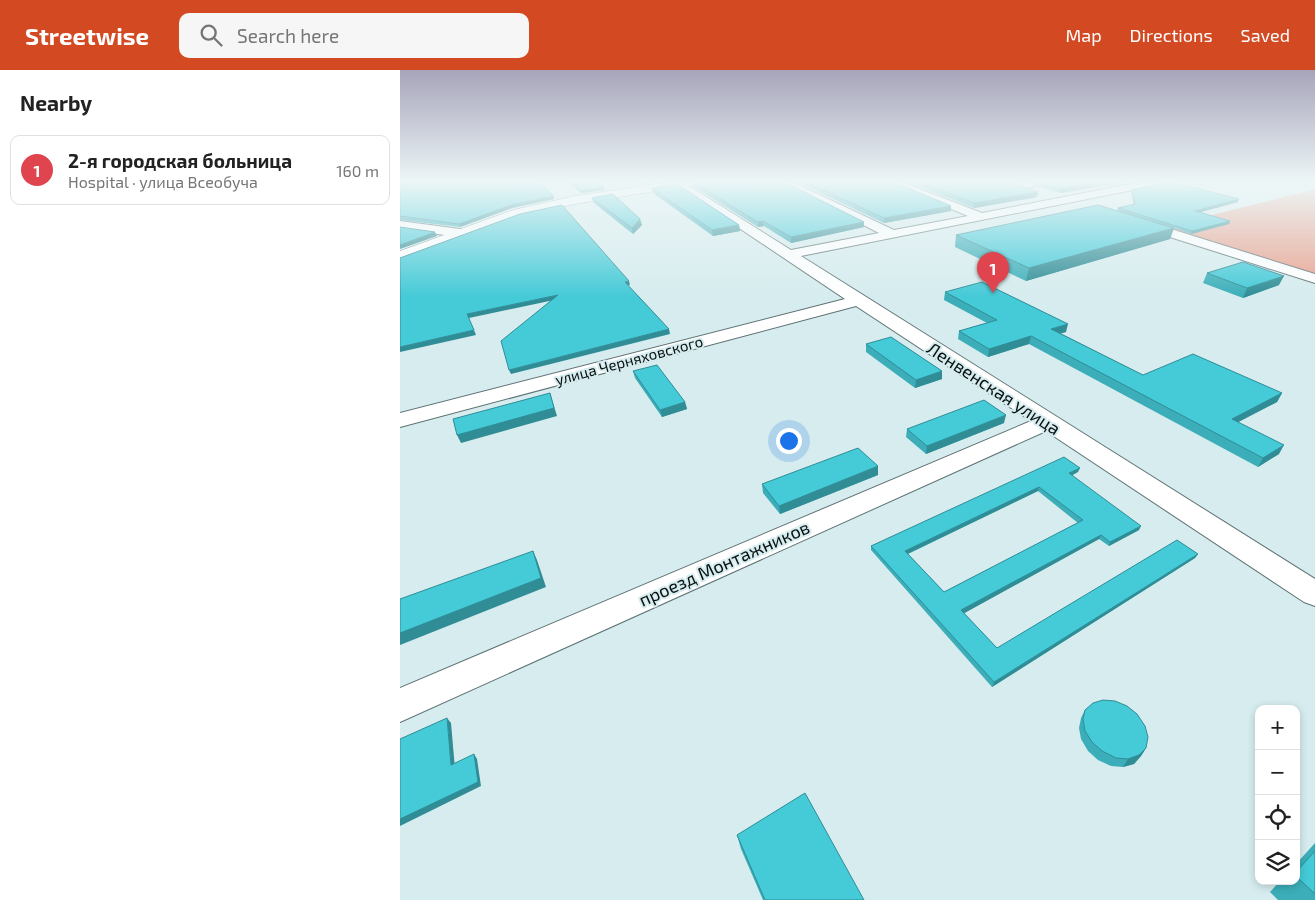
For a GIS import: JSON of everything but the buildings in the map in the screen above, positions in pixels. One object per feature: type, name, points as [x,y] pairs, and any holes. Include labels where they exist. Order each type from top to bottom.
[{"type":"street","points":[[400,256],[497,220]]},
{"type":"street","name":"Ленвенская улица","points":[[733,220],[1315,594]]},
{"type":"street","points":[[862,220],[891,234]]},
{"type":"street","points":[[788,255],[961,220]]},
{"type":"street","points":[[1127,220],[1315,279]]},
{"type":"street","points":[[400,225],[460,233]]},
{"type":"street","name":"улица Черняховского","points":[[400,420],[859,300]]},
{"type":"street","name":"проезд Монтажников","points":[[400,705],[1048,422]]},
{"type":"shaded area","points":[[1194,220],[1315,220],[1315,274],[1165,227]]},
{"type":"place","name":"2-я городская больница","points":[[993,293]]}]
